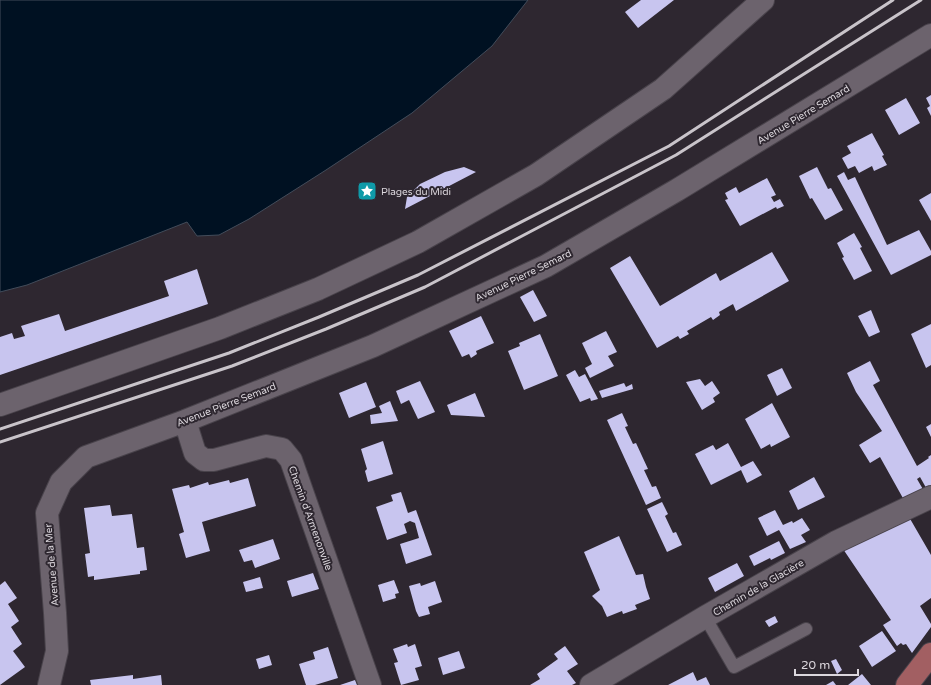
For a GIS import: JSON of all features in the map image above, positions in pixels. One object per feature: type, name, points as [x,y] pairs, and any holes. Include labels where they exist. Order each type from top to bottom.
[{"type":"main road","points":[[907,685],[931,654]]},
{"type":"street","points":[[0,405],[220,328],[318,289],[418,242],[536,175],[663,88],[763,0]]},
{"type":"street","name":"Avenue Pierre Semard","points":[[86,457],[185,421],[373,346],[546,266],[677,190],[931,35]]},
{"type":"street","name":"Chemin d'Armenonville","points":[[185,421],[195,453],[204,460],[214,460],[266,446],[282,449],[290,460],[370,685]]},
{"type":"street","name":"Avenue de la Mer","points":[[49,685],[57,651],[47,513],[61,482],[86,457]]},
{"type":"street","name":"Chemin de la Glacière","points":[[590,685],[836,542],[931,497]]},
{"type":"lane","points":[[705,617],[734,668],[806,629]]},
{"type":"water","points":[[0,0],[528,0],[492,46],[412,113],[249,219],[219,235],[197,236],[187,222],[27,285],[0,292]]},
{"type":"building","points":[[641,0],[674,0],[638,28],[625,12]]},
{"type":"building","points":[[931,95],[931,116],[927,108],[930,106],[926,98]]},
{"type":"building","points":[[906,98],[920,123],[899,135],[885,110]]},
{"type":"building","points":[[872,133],[884,155],[882,156],[887,165],[874,171],[872,166],[859,173],[855,166],[848,169],[842,158],[851,153],[847,146]]},
{"type":"building","points":[[464,167],[476,172],[405,209],[407,197],[420,184],[445,172]]},
{"type":"building","points":[[817,167],[828,189],[831,188],[843,210],[825,220],[812,198],[810,199],[799,176]]},
{"type":"building","points":[[844,172],[848,180],[855,177],[887,245],[919,230],[931,251],[931,255],[891,275],[837,176]]},
{"type":"building","points":[[767,178],[776,195],[771,197],[774,202],[780,199],[784,206],[777,209],[776,207],[740,226],[725,200],[728,199],[725,193],[736,187],[739,193]]},
{"type":"building","points":[[931,193],[931,221],[919,200]]},
{"type":"building","points":[[854,233],[862,247],[860,248],[872,271],[854,280],[842,258],[844,257],[837,243]]},
{"type":"building","points":[[772,252],[789,281],[736,311],[733,304],[719,312],[720,315],[713,320],[711,317],[687,331],[689,334],[680,339],[678,336],[657,348],[610,268],[630,256],[660,306],[716,273],[720,281]]},
{"type":"building","points":[[197,269],[208,304],[0,375],[0,337],[12,333],[14,339],[25,336],[21,326],[59,314],[65,331],[169,296],[164,281]]},
{"type":"building","points":[[533,290],[547,316],[534,322],[520,297]]},
{"type":"building","points":[[871,310],[880,332],[869,337],[858,316]]},
{"type":"building","points":[[481,316],[494,343],[476,351],[477,354],[471,358],[469,354],[462,357],[449,331]]},
{"type":"building","points":[[931,324],[931,365],[926,368],[911,334]]},
{"type":"building","points":[[606,331],[617,352],[608,356],[614,366],[590,378],[585,368],[592,364],[582,343]]},
{"type":"building","points":[[540,334],[558,376],[524,390],[508,351],[520,346],[519,343]]},
{"type":"building","points":[[870,361],[880,381],[873,385],[917,466],[931,455],[931,492],[929,493],[920,477],[917,479],[924,491],[904,500],[880,457],[870,463],[859,445],[882,431],[856,392],[847,373]]},
{"type":"building","points":[[782,368],[792,388],[777,396],[767,375]]},
{"type":"building","points":[[575,370],[579,377],[585,374],[598,399],[591,401],[590,398],[580,402],[566,375]]},
{"type":"building","points":[[700,379],[705,386],[712,381],[720,393],[713,398],[715,402],[702,410],[686,382]]},
{"type":"building","points":[[420,381],[435,412],[418,419],[409,400],[401,404],[396,391]]},
{"type":"building","points":[[366,382],[376,407],[349,418],[339,393]]},
{"type":"building","points":[[624,383],[626,387],[632,384],[633,389],[602,398],[599,391]]},
{"type":"building","points":[[475,393],[485,417],[451,415],[447,405]]},
{"type":"building","points":[[390,401],[398,421],[371,424],[370,415],[382,413],[379,406]]},
{"type":"building","points":[[772,403],[790,437],[771,447],[770,444],[761,449],[745,419]]},
{"type":"building","points":[[622,413],[628,426],[625,427],[633,444],[636,443],[648,469],[644,470],[652,487],[656,486],[661,498],[646,505],[607,420]]},
{"type":"building","points":[[931,424],[931,437],[926,427]]},
{"type":"building","points":[[383,441],[393,474],[368,482],[365,471],[367,469],[361,449]]},
{"type":"building","points":[[728,443],[741,467],[753,461],[762,475],[747,483],[741,470],[711,485],[695,454],[713,445],[716,450]]},
{"type":"building","points":[[814,477],[825,497],[798,510],[789,491]]},
{"type":"building","points":[[248,478],[256,506],[202,522],[210,551],[186,558],[179,534],[184,532],[172,489],[189,485],[190,488],[208,482],[209,485],[229,480],[230,483]]},
{"type":"building","points":[[401,492],[408,513],[416,510],[432,555],[406,564],[400,544],[419,538],[415,523],[410,521],[404,524],[407,533],[387,540],[376,507],[393,501],[391,495]]},
{"type":"building","points":[[662,502],[668,514],[665,516],[673,533],[676,532],[682,545],[667,552],[647,509]]},
{"type":"building","points":[[110,505],[112,516],[132,514],[137,548],[144,547],[147,570],[140,571],[140,574],[94,580],[94,576],[88,577],[85,554],[90,553],[84,508]]},
{"type":"building","points":[[775,510],[783,525],[792,521],[793,523],[802,518],[810,530],[801,535],[806,542],[790,549],[779,530],[767,536],[758,518]]},
{"type":"building","points":[[909,517],[931,555],[931,598],[920,606],[931,624],[931,627],[912,653],[906,644],[903,645],[901,643],[897,646],[883,625],[891,620],[841,546]]},
{"type":"building","points":[[619,536],[636,575],[643,574],[650,599],[635,605],[637,609],[623,614],[622,611],[607,617],[602,606],[592,596],[600,590],[584,552]]},
{"type":"building","points":[[273,539],[280,559],[255,568],[252,560],[244,562],[239,550]]},
{"type":"building","points":[[779,541],[785,553],[754,566],[749,556]]},
{"type":"building","points":[[737,563],[744,576],[715,592],[708,578]]},
{"type":"building","points":[[313,573],[319,589],[292,597],[287,581]]},
{"type":"building","points":[[260,577],[263,588],[246,592],[243,582]]},
{"type":"building","points":[[394,580],[399,593],[395,594],[396,598],[383,602],[378,585]]},
{"type":"building","points":[[5,581],[17,598],[8,604],[19,621],[11,627],[22,644],[13,651],[25,667],[0,685],[0,585]]},
{"type":"building","points":[[435,581],[442,602],[428,607],[430,614],[419,617],[409,586],[420,583],[421,586]]},
{"type":"building","points":[[775,616],[778,622],[769,627],[765,621]]},
{"type":"building","points":[[882,631],[896,651],[872,667],[859,646]]},
{"type":"building","points":[[407,644],[408,647],[415,644],[422,666],[415,668],[419,680],[401,685],[394,663],[398,662],[393,649]]},
{"type":"building","points":[[565,646],[578,664],[567,671],[576,683],[572,685],[530,685],[540,679],[537,674],[558,659],[554,654]]},
{"type":"building","points":[[328,647],[338,678],[315,685],[306,685],[299,664],[315,659],[313,652]]},
{"type":"building","points":[[459,651],[465,668],[443,675],[438,658]]},
{"type":"building","points":[[269,655],[272,665],[259,669],[256,659]]},
{"type":"building","points":[[836,659],[842,670],[837,674],[831,661]]},
{"type":"building","points":[[693,672],[697,681],[706,677],[710,685],[668,685]]},
{"type":"building","points":[[862,674],[871,685],[848,685]]},
{"type":"building","points":[[133,675],[133,679],[161,675],[162,685],[91,685],[90,680]]},
{"type":"building","points":[[355,680],[357,685],[340,685]]},
{"type":"building","points":[[833,681],[836,685],[826,685]]},
{"type":"railway","points":[[0,429],[229,353],[418,275],[669,146],[893,0]]},
{"type":"railway","points":[[0,442],[232,366],[326,329],[425,287],[676,155],[921,0]]},
{"type":"place","name":"Plages du Midi","points":[[367,191]]}]
